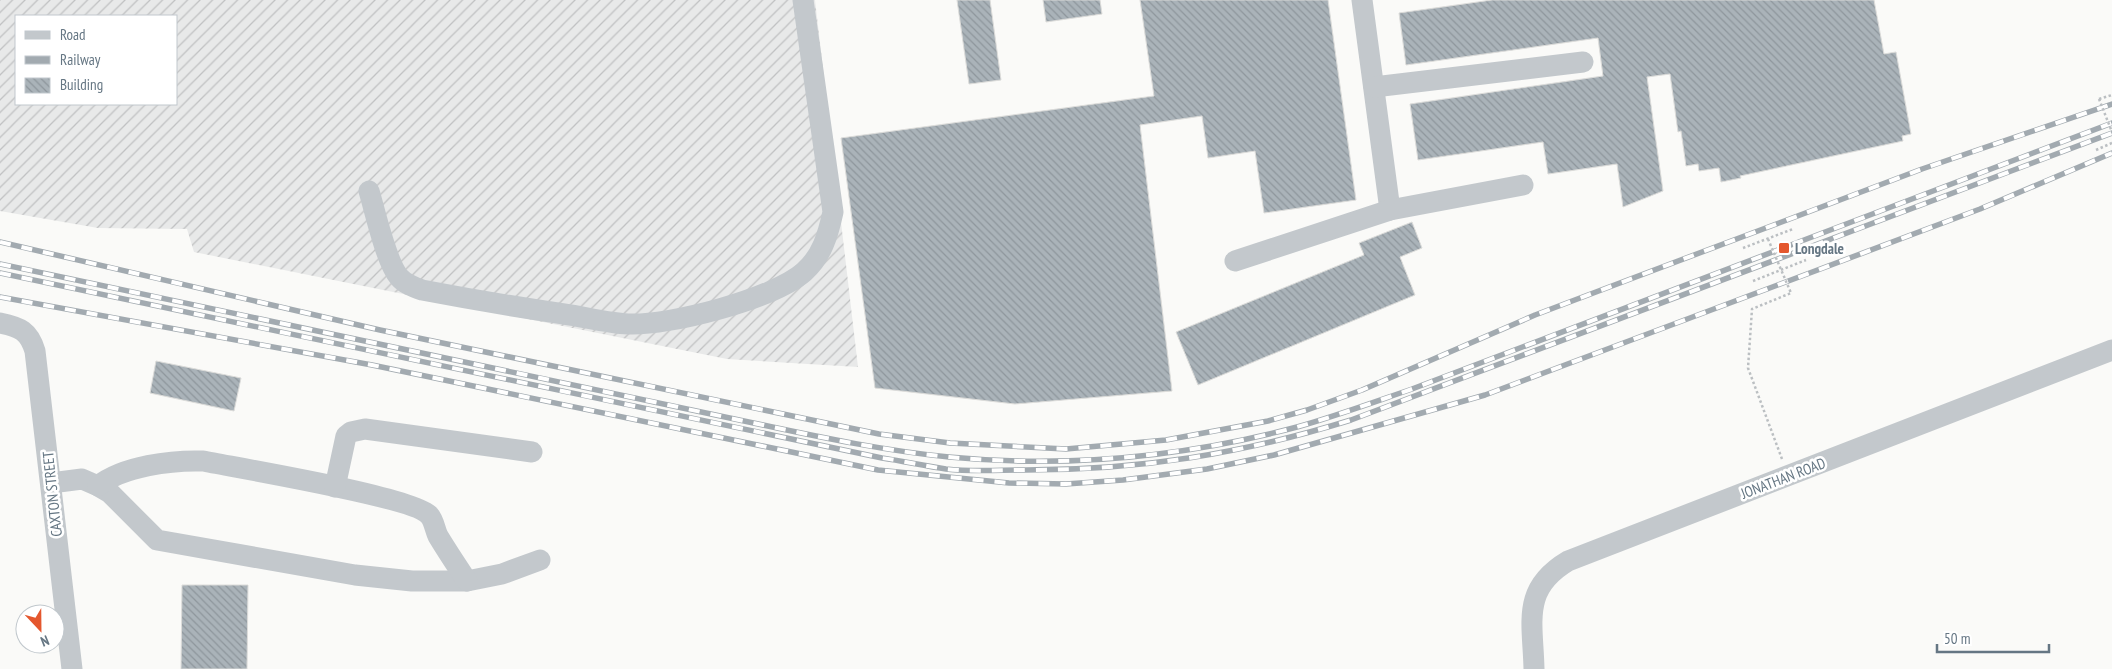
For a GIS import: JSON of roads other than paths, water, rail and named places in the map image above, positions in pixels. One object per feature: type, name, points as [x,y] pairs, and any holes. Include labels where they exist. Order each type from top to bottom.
[{"type":"street","points":[[369,191],[392,264],[398,276],[408,285],[422,290],[618,322],[642,324],[671,320],[724,306],[787,284],[804,272],[819,254],[828,235],[833,212],[803,0]]},
{"type":"street","points":[[1362,0],[1390,210]]},
{"type":"street","points":[[1374,87],[1583,62]]},
{"type":"street","points":[[1235,261],[1390,210],[1524,185]]},
{"type":"street","name":"CAXTON STREET","points":[[9,324],[26,332],[35,351],[72,669]]},
{"type":"street","name":"JONATHAN ROAD","points":[[1534,669],[1533,601],[1540,584],[1553,570],[1568,561],[2112,350]]},
{"type":"street","points":[[335,487],[346,436],[357,430],[365,429],[532,452]]},
{"type":"street","points":[[98,486],[116,476],[160,464],[182,460],[203,461],[335,487],[417,508],[429,514],[440,539],[467,581]]},
{"type":"street","points":[[51,483],[82,480],[98,486],[110,494],[157,540],[355,575],[412,581],[467,581],[502,574],[540,560]]},
{"type":"railway","points":[[0,242],[380,330],[879,434],[950,443],[1066,449],[1166,440],[1268,421],[1307,410],[1362,390],[1535,315],[1922,169],[2112,104]]},
{"type":"railway","points":[[0,264],[879,448],[949,457],[993,460],[1081,460],[1168,453],[1211,446],[1297,427],[1355,409],[2112,123]]},
{"type":"railway","points":[[0,273],[882,458],[946,469],[976,471],[1110,467],[1190,458],[1230,451],[1351,420],[2112,133]]},
{"type":"railway","points":[[0,297],[372,365],[878,470],[1009,483],[1066,484],[1123,480],[1207,469],[1274,455],[1485,395],[1980,209],[2112,153]]},
{"type":"place","name":"Longdale","points":[[1784,248]]}]
